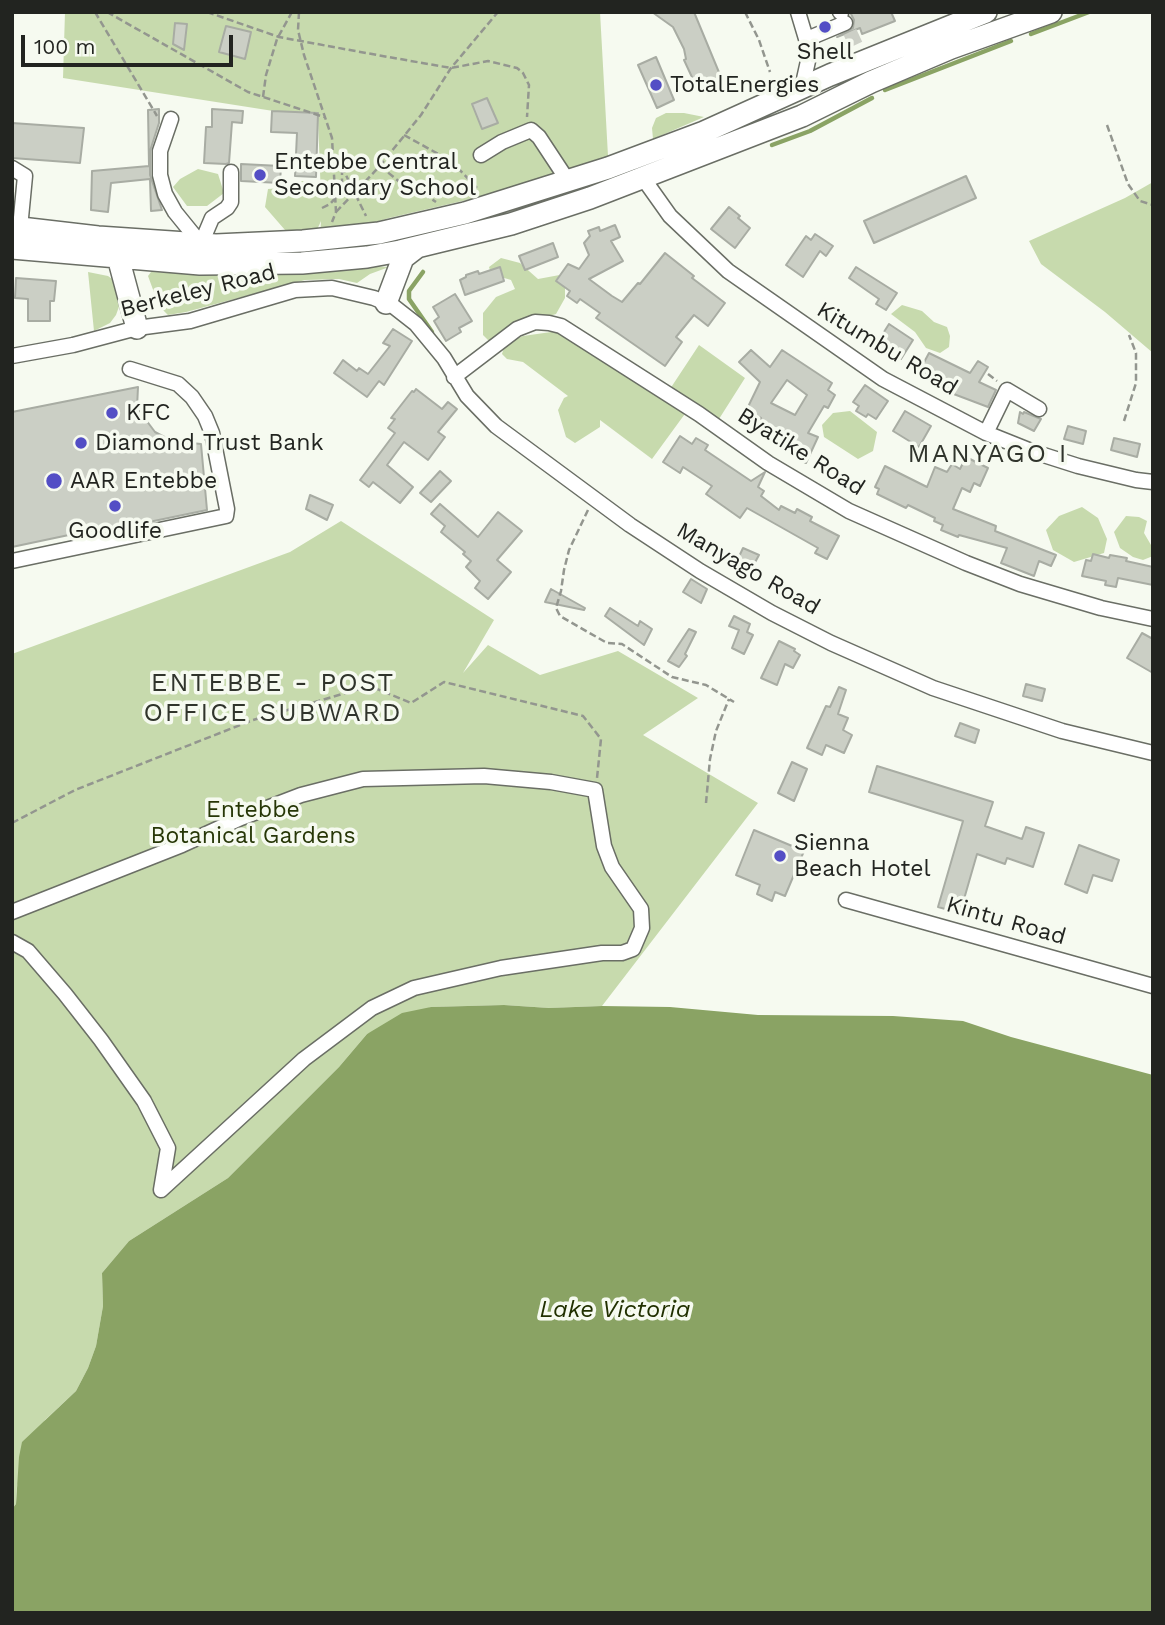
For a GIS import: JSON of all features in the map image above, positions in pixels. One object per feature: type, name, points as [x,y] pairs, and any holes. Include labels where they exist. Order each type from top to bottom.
[{"type":"highway","points":[[201,254],[379,233],[466,213],[568,181],[715,127],[986,12]]},
{"type":"highway","points":[[15,234],[115,248],[302,263],[367,257],[416,248],[511,224],[643,178],[802,116],[871,82],[951,48],[1051,12]]},
{"type":"highway","points":[[115,248],[137,328]]},
{"type":"highway","points":[[389,305],[403,258],[416,248]]},
{"type":"street","points":[[798,12],[810,52],[802,88]]},
{"type":"street","points":[[807,39],[842,16]]},
{"type":"street","points":[[168,125],[160,151],[160,174],[175,212],[201,254]]},
{"type":"street","points":[[481,155],[525,131],[536,132],[568,181]]},
{"type":"street","points":[[12,168],[25,176],[15,234]]},
{"type":"street","points":[[201,254],[212,218],[231,202],[232,172]]},
{"type":"street","name":"Kitumbu Road","points":[[643,178],[670,216],[728,271],[883,379],[986,433],[1031,452],[1078,466],[1153,482]]},
{"type":"street","name":"Berkeley Road","points":[[12,356],[73,345],[137,328],[190,321],[295,290],[332,288],[374,298],[389,305]]},
{"type":"street","name":"Manyago Road","points":[[389,305],[416,324],[433,342],[467,396],[496,426],[700,571],[772,613],[831,643],[956,696],[1062,732],[1153,753]]},
{"type":"street","name":"Byatike Road","points":[[454,377],[517,329],[535,322],[561,326],[699,414],[768,463],[849,511],[1020,584],[1101,608],[1153,619]]},
{"type":"street","points":[[12,561],[226,516],[227,509],[212,433],[205,416],[192,397],[178,384],[130,369]]},
{"type":"street","points":[[986,433],[1007,390],[1039,409]]},
{"type":"street","points":[[12,912],[301,795],[363,779],[484,776],[551,782],[595,790],[604,846],[612,867],[640,909],[642,928],[633,949],[621,953],[602,953],[501,968],[415,988],[372,1007],[304,1059],[161,1189],[168,1148],[144,1101],[65,994],[28,951],[12,942]]},
{"type":"street","name":"Kintu Road","points":[[846,900],[1153,986]]},
{"type":"path","points":[[95,12],[146,95],[168,125]]},
{"type":"path","points":[[107,12],[248,92],[324,117]]},
{"type":"path","points":[[207,12],[279,37],[300,41],[451,68],[488,61],[517,68],[529,85],[525,131]]},
{"type":"path","points":[[263,97],[266,75],[279,37],[292,12]]},
{"type":"path","points":[[299,12],[300,41],[332,138],[336,212]]},
{"type":"path","points":[[326,240],[336,212],[421,115],[451,68],[498,12]]},
{"type":"path","points":[[745,12],[759,40],[770,72]]},
{"type":"path","points":[[1107,125],[1128,184],[1140,201],[1153,205]]},
{"type":"path","points":[[404,135],[451,162],[482,192]]},
{"type":"path","points":[[332,158],[342,167],[366,216]]},
{"type":"path","points":[[379,165],[407,188],[424,194],[442,206]]},
{"type":"path","points":[[322,208],[335,199],[342,185],[342,167]]},
{"type":"path","points":[[1124,421],[1136,383],[1136,353],[1129,335]]},
{"type":"path","points":[[594,498],[567,560],[556,608],[560,617],[607,643],[622,644],[672,677],[706,685],[734,702]]},
{"type":"path","points":[[12,823],[75,790],[241,724],[370,686],[411,703],[444,682],[583,716],[601,740],[595,790]]},
{"type":"path","points":[[706,803],[716,731],[729,699]]},
{"type":"green space","points":[[65,12],[600,12],[608,156],[484,196],[389,218],[320,239],[321,221],[316,232],[306,240],[285,230],[265,207],[268,189],[293,187],[302,181],[311,181],[321,198],[318,118],[63,78]]},
{"type":"green space","points":[[666,113],[704,117],[653,139],[652,128],[656,118]]},
{"type":"green space","points":[[198,169],[218,174],[224,193],[207,206],[187,206],[173,187],[180,179]]},
{"type":"green space","points":[[1153,182],[1153,353],[1105,312],[1041,264],[1029,241],[1125,198]]},
{"type":"green space","points":[[501,258],[520,263],[538,279],[565,274],[565,298],[556,314],[491,343],[483,335],[483,313],[496,297],[515,289],[511,280],[491,274],[489,267]]},
{"type":"green space","points":[[389,267],[370,274],[357,283],[339,279],[305,280],[168,315],[159,306],[148,276],[151,272],[272,275]]},
{"type":"green space","points":[[88,272],[108,276],[115,281],[121,301],[110,323],[94,331]]},
{"type":"green space","points":[[902,305],[922,311],[934,322],[947,327],[949,347],[940,353],[926,348],[915,332],[891,314]]},
{"type":"green space","points":[[558,331],[687,411],[652,459],[600,420],[600,427],[575,443],[566,437],[558,410],[568,396],[523,362],[507,359],[502,354],[505,344],[523,336]]},
{"type":"green space","points":[[699,345],[745,378],[719,419],[670,389]]},
{"type":"green space","points":[[850,411],[877,432],[873,451],[858,459],[824,437],[822,425],[833,413]]},
{"type":"green space","points":[[1082,507],[1098,518],[1107,539],[1104,553],[1074,562],[1053,550],[1046,530],[1059,516]]},
{"type":"green space","points":[[1126,516],[1147,521],[1144,533],[1151,545],[1153,556],[1143,560],[1120,548],[1114,532]]},
{"type":"green space","name":"Entebbe Botanical Gardens","points":[[341,521],[494,620],[463,673],[488,645],[540,675],[618,651],[698,698],[643,735],[758,803],[602,1006],[431,1007],[367,1034],[339,1067],[228,1178],[129,1241],[102,1273],[103,1306],[96,1346],[88,1368],[76,1391],[45,1420],[17,1486],[16,1504],[12,1509],[12,654],[290,552]]},
{"type":"water","name":"Lake Victoria","points":[[504,1005],[549,1008],[670,1007],[758,1015],[893,1016],[963,1021],[1011,1037],[1153,1075],[1153,1613],[12,1613],[12,1509],[16,1504],[22,1442],[76,1391],[88,1368],[96,1346],[103,1306],[102,1273],[129,1241],[228,1178],[339,1067],[367,1034],[402,1013],[431,1007]]},
{"type":"building","points":[[652,12],[694,12],[723,82],[701,92],[684,60],[684,49],[673,27]]},
{"type":"building","points":[[850,12],[891,12],[895,21],[862,34],[860,28],[837,37],[853,28],[854,20]]},
{"type":"building","points":[[175,23],[187,24],[184,50],[173,44]]},
{"type":"building","points":[[226,26],[251,32],[245,59],[219,52]]},
{"type":"building","points":[[656,57],[674,100],[657,108],[638,65]]},
{"type":"building","points":[[487,98],[498,123],[482,129],[472,104]]},
{"type":"building","points":[[159,109],[159,123],[150,151],[150,175],[162,210],[151,211],[150,179],[111,183],[108,212],[91,210],[92,171],[149,166],[148,110]]},
{"type":"building","points":[[212,109],[243,111],[242,123],[232,122],[229,163],[226,164],[204,163],[206,127],[212,127]]},
{"type":"building","points":[[272,111],[318,113],[316,177],[295,176],[297,133],[271,132]]},
{"type":"building","points":[[12,123],[84,128],[80,163],[12,158]]},
{"type":"building","points":[[241,164],[281,166],[280,183],[241,181]]},
{"type":"building","points":[[966,176],[976,198],[874,243],[864,221]]},
{"type":"building","points":[[729,207],[750,228],[735,248],[711,229]]},
{"type":"building","points":[[615,225],[620,237],[611,241],[623,261],[589,279],[612,296],[622,302],[665,253],[725,303],[708,326],[694,315],[676,337],[682,342],[665,366],[596,318],[600,313],[580,299],[577,303],[567,296],[570,291],[556,281],[568,264],[579,269],[589,255],[584,243],[590,236],[588,231],[599,227],[600,231]]},
{"type":"building","points":[[815,234],[833,246],[826,256],[820,251],[803,277],[786,265],[806,236],[811,240]]},
{"type":"building","points":[[553,243],[558,257],[525,270],[519,256]]},
{"type":"building","points":[[500,267],[504,281],[465,295],[460,280],[466,275]]},
{"type":"building","points":[[856,267],[897,293],[886,310],[876,304],[879,299],[849,278]]},
{"type":"building","points":[[16,278],[56,281],[54,301],[50,301],[50,321],[28,321],[28,299],[15,298]]},
{"type":"building","points":[[455,294],[472,321],[459,328],[461,332],[446,341],[434,321],[439,317],[433,307]]},
{"type":"building","points":[[889,324],[913,340],[901,359],[877,343]]},
{"type":"building","points":[[393,329],[412,341],[384,385],[379,381],[367,397],[334,373],[343,360],[357,371],[359,368],[368,374],[390,346],[383,343]]},
{"type":"building","points":[[751,350],[770,367],[782,350],[832,383],[828,390],[835,395],[828,408],[824,406],[808,433],[818,437],[806,463],[794,457],[798,448],[768,433],[770,430],[758,424],[761,418],[746,411],[760,382],[739,362]],"holes":[[[787,380],[807,395],[795,415],[771,403]]]},
{"type":"building","points":[[929,353],[970,373],[978,361],[988,367],[979,382],[996,390],[988,407],[951,393],[952,390],[925,375],[927,372],[921,368]]},
{"type":"building","points":[[865,385],[888,401],[876,419],[856,411],[859,406],[853,402]]},
{"type":"building","points":[[138,387],[137,408],[155,432],[172,441],[201,444],[207,510],[12,547],[12,412]]},
{"type":"building","points":[[416,389],[442,409],[448,402],[457,409],[438,432],[445,437],[428,460],[404,442],[387,465],[413,487],[400,503],[373,482],[369,487],[360,480],[395,433],[388,428],[395,419],[391,418]]},
{"type":"building","points":[[905,411],[931,426],[919,447],[893,431]]},
{"type":"building","points":[[1020,412],[1041,419],[1034,431],[1018,423]]},
{"type":"building","points":[[1068,426],[1086,431],[1083,444],[1064,439]]},
{"type":"building","points":[[680,436],[692,444],[696,438],[708,445],[705,450],[751,481],[765,472],[758,487],[764,491],[761,496],[779,510],[781,506],[795,513],[797,509],[812,517],[810,521],[839,536],[827,559],[815,553],[818,548],[747,508],[740,518],[706,494],[712,486],[683,467],[680,473],[663,462]]},
{"type":"building","points":[[1114,438],[1140,444],[1137,457],[1111,450]]},
{"type":"building","points":[[966,457],[988,468],[980,486],[974,483],[970,492],[962,488],[953,509],[996,526],[995,531],[1056,555],[1051,566],[1039,561],[1034,576],[1001,563],[1007,548],[959,535],[958,537],[941,530],[943,525],[934,521],[935,518],[877,494],[879,489],[875,487],[885,466],[927,487],[935,467],[947,472],[952,464],[960,469]]},
{"type":"building","points":[[440,471],[451,481],[431,502],[420,493]]},
{"type":"building","points":[[310,495],[333,505],[327,520],[306,509]]},
{"type":"building","points":[[440,504],[478,537],[498,512],[522,531],[497,560],[511,572],[488,599],[475,588],[480,581],[466,567],[471,561],[463,554],[465,552],[441,532],[445,526],[431,514]]},
{"type":"building","points":[[743,548],[759,555],[752,568],[737,561]]},
{"type":"building","points":[[1093,554],[1109,558],[1110,555],[1127,558],[1126,561],[1153,567],[1153,585],[1118,578],[1116,587],[1105,585],[1106,581],[1082,576],[1086,560],[1091,561]]},
{"type":"building","points":[[691,579],[707,589],[701,603],[683,592]]},
{"type":"building","points":[[551,589],[585,608],[584,610],[545,602]]},
{"type":"building","points":[[610,608],[638,626],[640,621],[652,629],[644,645],[605,616]]},
{"type":"building","points":[[734,616],[750,624],[747,632],[753,635],[744,654],[732,648],[739,630],[729,626]]},
{"type":"building","points":[[689,629],[696,632],[685,654],[687,656],[679,667],[668,661]]},
{"type":"building","points":[[1142,633],[1153,639],[1153,673],[1127,658]]},
{"type":"building","points":[[779,641],[795,649],[800,655],[793,668],[785,664],[777,685],[761,678]]},
{"type":"building","points":[[1026,684],[1045,689],[1042,701],[1023,696]]},
{"type":"building","points":[[839,687],[846,690],[838,714],[848,718],[843,730],[852,735],[844,753],[826,745],[822,755],[807,748],[826,706],[830,707]]},
{"type":"building","points":[[960,723],[979,730],[975,743],[955,736]]},
{"type":"building","points":[[792,762],[807,769],[794,801],[778,793]]},
{"type":"building","points":[[877,766],[993,802],[985,826],[1022,839],[1026,827],[1044,833],[1033,867],[1007,858],[1005,864],[977,854],[960,913],[938,907],[963,821],[869,792]]},
{"type":"building","points":[[754,830],[804,851],[785,896],[775,892],[772,901],[757,894],[760,885],[736,875]]},
{"type":"building","points":[[1079,845],[1119,860],[1112,881],[1093,875],[1087,893],[1065,884]]},
{"type":"waterway","points":[[1031,34],[1089,12]]},
{"type":"waterway","points":[[885,90],[1011,41]]},
{"type":"waterway","points":[[772,145],[810,131],[872,98]]},
{"type":"waterway","points":[[423,272],[409,291],[409,299],[432,332]]},
{"type":"tunnel","points":[[841,13],[864,62]]},
{"type":"place","name":"Shell","points":[[825,27]]},
{"type":"place","name":"TotalEnergies","points":[[656,85]]},
{"type":"place","name":"Entebbe Central Secondary School","points":[[260,175]]},
{"type":"place","name":"KFC","points":[[112,413]]},
{"type":"place","name":"Diamond Trust Bank","points":[[81,443]]},
{"type":"place","name":"AAR Entebbe","points":[[54,481]]},
{"type":"place","name":"Goodlife","points":[[115,506]]},
{"type":"place","name":"Sienna Beach Hotel","points":[[780,856]]},
{"type":"district","name":"MANYAGO I","points":[[988,454]]},
{"type":"district","name":"ENTEBBE - POST OFFICE SUBWARD","points":[[273,698]]}]
